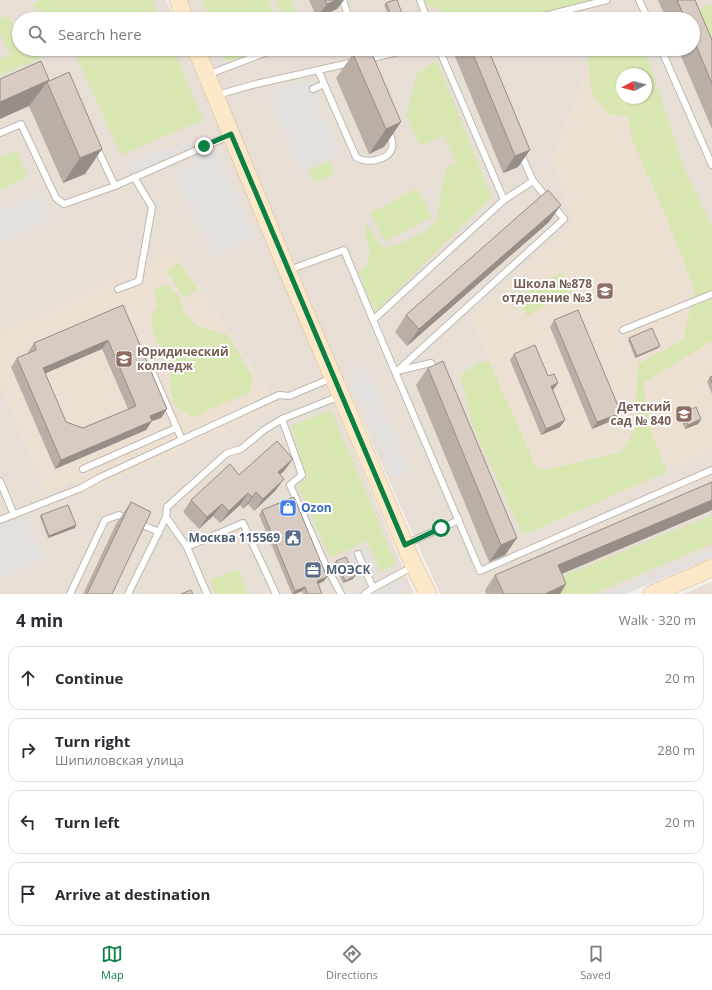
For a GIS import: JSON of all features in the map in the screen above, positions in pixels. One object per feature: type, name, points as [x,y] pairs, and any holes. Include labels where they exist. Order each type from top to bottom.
[{"type":"main road","points":[[178,0],[182,12]]},
{"type":"main road","points":[[199,56],[287,270],[414,566],[428,594]]},
{"type":"main road","points":[[659,593],[712,568]]},
{"type":"lane","points":[[343,0],[347,12]]},
{"type":"lane","points":[[420,0],[424,12]]},
{"type":"lane","points":[[560,12],[607,0]]},
{"type":"lane","points":[[639,0],[645,12]]},
{"type":"lane","points":[[206,75],[256,56]]},
{"type":"lane","points":[[214,96],[256,84],[318,70],[358,64],[387,56]]},
{"type":"lane","points":[[443,56],[504,200]]},
{"type":"lane","points":[[664,56],[712,166]]},
{"type":"lane","points":[[318,70],[356,156],[362,161],[370,162],[388,154],[392,148],[393,141],[386,127]]},
{"type":"lane","points":[[313,89],[324,84]]},
{"type":"lane","points":[[0,133],[21,124],[56,198],[64,204],[115,186],[231,134]]},
{"type":"lane","points":[[93,139],[115,186]]},
{"type":"lane","points":[[396,372],[564,219],[533,181],[519,149]]},
{"type":"lane","points":[[118,289],[139,281],[152,207],[134,177]]},
{"type":"lane","points":[[373,320],[504,200],[533,181]]},
{"type":"lane","points":[[287,270],[344,250],[480,571],[712,470]]},
{"type":"lane","points":[[623,330],[712,294]]},
{"type":"lane","points":[[396,372],[431,363],[438,377]]},
{"type":"lane","points":[[152,371],[182,440]]},
{"type":"lane","points":[[0,520],[80,488],[279,395],[289,396],[334,377]]},
{"type":"lane","points":[[128,594],[166,517],[167,507],[226,453],[241,449],[264,430],[282,419],[341,395]]},
{"type":"lane","points":[[282,419],[302,475],[290,485],[325,564],[341,594]]},
{"type":"lane","points":[[83,469],[176,428]]},
{"type":"lane","points":[[0,481],[14,515]]},
{"type":"lane","points":[[70,594],[105,520],[119,515],[159,532]]},
{"type":"lane","points":[[166,517],[187,547],[207,594]]},
{"type":"lane","points":[[405,545],[458,520]]},
{"type":"lane","points":[[187,547],[244,523],[276,594]]},
{"type":"lane","points":[[511,549],[514,556]]},
{"type":"lane","points":[[358,554],[373,588]]},
{"type":"lane","points":[[365,594],[373,588],[414,566]]},
{"type":"shaded area","points":[[0,0],[166,0],[171,12],[12,12],[12,56],[189,56],[414,594],[0,594]]},
{"type":"shaded area","points":[[186,0],[712,0],[712,553],[613,594],[440,594],[336,362],[228,108],[208,56],[700,56],[700,12],[191,12]]},
{"type":"shaded area","name":"Школа №878 отделение №3","points":[[591,56],[602,56],[616,69],[616,104],[625,104],[712,266],[712,452],[555,522],[470,316],[574,222],[551,160]]},
{"type":"shaded area","points":[[309,80],[340,153],[300,170],[266,91]]},
{"type":"shaded area","points":[[183,142],[186,150],[129,174],[125,166]]},
{"type":"shaded area","points":[[217,151],[255,238],[211,257],[173,170]]},
{"type":"shaded area","points":[[42,193],[54,216],[0,241],[0,212]]},
{"type":"shaded area","name":"Юридический колледж","points":[[174,249],[270,391],[278,407],[84,495],[77,480],[45,494],[0,384],[0,333]]},
{"type":"shaded area","points":[[365,363],[411,469],[392,477],[347,370]]},
{"type":"shaded area","points":[[27,516],[45,560],[4,577],[0,568],[0,527]]},
{"type":"shaded area","points":[[367,547],[379,573],[358,583],[346,557]]},
{"type":"shaded area","points":[[708,551],[712,552],[712,558],[625,594],[606,594]]},
{"type":"shaded area","points":[[404,581],[407,586],[391,594],[377,594]]},
{"type":"shaded area","points":[[712,582],[712,594],[683,594]]},
{"type":"green space","points":[[42,0],[152,0],[157,12],[39,12],[32,4]]},
{"type":"green space","points":[[202,0],[268,0],[273,12],[207,12]]},
{"type":"green space","points":[[275,0],[291,0],[295,12],[280,12]]},
{"type":"green space","points":[[413,0],[589,0],[580,12],[439,12],[438,8]]},
{"type":"green space","points":[[710,4],[712,7],[712,43],[700,12],[698,10]]},
{"type":"green space","points":[[7,16],[12,23],[12,56],[38,56],[40,58],[0,75],[0,59],[11,54],[0,35],[0,19]]},
{"type":"green space","points":[[76,56],[176,56],[203,120],[121,155]]},
{"type":"green space","points":[[225,56],[244,56],[227,62]]},
{"type":"green space","points":[[591,56],[647,56],[651,68],[616,68],[616,104],[652,104],[652,70],[684,168],[712,226],[712,341],[643,383],[651,431],[667,472],[523,535],[473,428],[460,375],[479,362],[489,361],[537,469],[548,469],[622,452],[635,429],[638,364],[683,340],[695,290],[664,212],[633,142],[628,117],[607,114],[592,93],[588,62]]},
{"type":"green space","points":[[437,60],[492,197],[375,312],[359,272],[366,265],[370,253],[365,229],[367,223],[379,243],[385,248],[396,245],[426,231],[437,220],[441,191],[447,166],[456,162],[444,135],[420,146],[406,115],[417,74]]},
{"type":"green space","points":[[16,150],[28,177],[0,190],[0,157]]},
{"type":"green space","points":[[329,160],[335,173],[315,183],[309,170]]},
{"type":"green space","points":[[417,188],[432,217],[385,242],[370,213]]},
{"type":"green space","points":[[179,262],[198,289],[185,298],[166,271]]},
{"type":"green space","points":[[562,272],[573,291],[527,316],[517,297]]},
{"type":"green space","points":[[166,284],[180,297],[184,313],[197,326],[228,335],[253,378],[249,394],[221,404],[193,418],[173,403],[166,360],[152,327],[154,313],[158,306],[153,291]]},
{"type":"green space","points":[[331,410],[396,564],[381,572],[367,541],[330,558],[299,488],[299,484],[307,477],[307,474],[299,458],[297,449],[299,449],[290,426]]},
{"type":"green space","points":[[712,515],[712,544],[593,594],[559,594],[553,580]]},
{"type":"green space","points":[[238,569],[248,594],[215,594],[210,580]]},
{"type":"building","points":[[325,0],[336,0],[327,4]]},
{"type":"building","points":[[397,0],[402,12],[390,12],[386,3]]},
{"type":"building","points":[[677,0],[695,0],[712,40],[712,84],[700,55],[700,12],[682,12]]},
{"type":"building","points":[[354,56],[373,56],[401,122],[386,129]]},
{"type":"building","points":[[474,56],[491,56],[530,150],[515,156]]},
{"type":"building","points":[[41,61],[49,80],[0,102],[0,79]]},
{"type":"building","points":[[69,72],[102,149],[80,158],[47,82]]},
{"type":"building","points":[[548,190],[561,205],[419,329],[406,315]]},
{"type":"building","points":[[123,305],[167,409],[150,416],[152,421],[61,460],[17,358],[36,350],[34,343]],"holes":[[[108,340],[136,406],[83,428],[66,422],[43,368]]]},
{"type":"building","points":[[578,310],[621,413],[597,422],[554,320]]},
{"type":"building","points":[[652,328],[660,346],[637,356],[629,338]]},
{"type":"building","points":[[535,345],[548,376],[554,374],[558,383],[551,386],[565,420],[546,429],[514,354]]},
{"type":"building","points":[[443,361],[517,538],[501,545],[428,368]]},
{"type":"building","points":[[696,407],[701,419],[688,425],[683,413]]},
{"type":"building","points":[[277,441],[293,459],[278,472],[284,479],[263,499],[256,492],[252,497],[248,493],[229,511],[222,504],[207,517],[191,500],[230,464],[239,475]]},
{"type":"building","points":[[712,482],[712,500],[558,565],[566,584],[545,594],[504,594],[495,575]]},
{"type":"building","points":[[294,497],[327,577],[317,581],[322,594],[308,594],[305,587],[295,591],[262,510]]},
{"type":"building","points":[[131,502],[151,512],[112,594],[87,594]]},
{"type":"building","points":[[68,505],[76,525],[49,536],[41,515]]},
{"type":"building","points":[[346,557],[355,576],[345,581],[336,561]]},
{"type":"building","points":[[191,590],[193,594],[181,594]]},
{"type":"place","name":"Школа №878 отделение №3","points":[[605,291]]},
{"type":"place","name":"Юридический колледж","points":[[124,359]]},
{"type":"place","name":"Детский сад № 840","points":[[684,414]]},
{"type":"place","name":"Ozon","points":[[288,508]]},
{"type":"place","name":"Москва 115569","points":[[293,538]]},
{"type":"place","name":"МОЭСК","points":[[313,570]]},
{"type":"route","points":[[204,146],[231,134],[287,270],[405,545],[441,528]]}]
